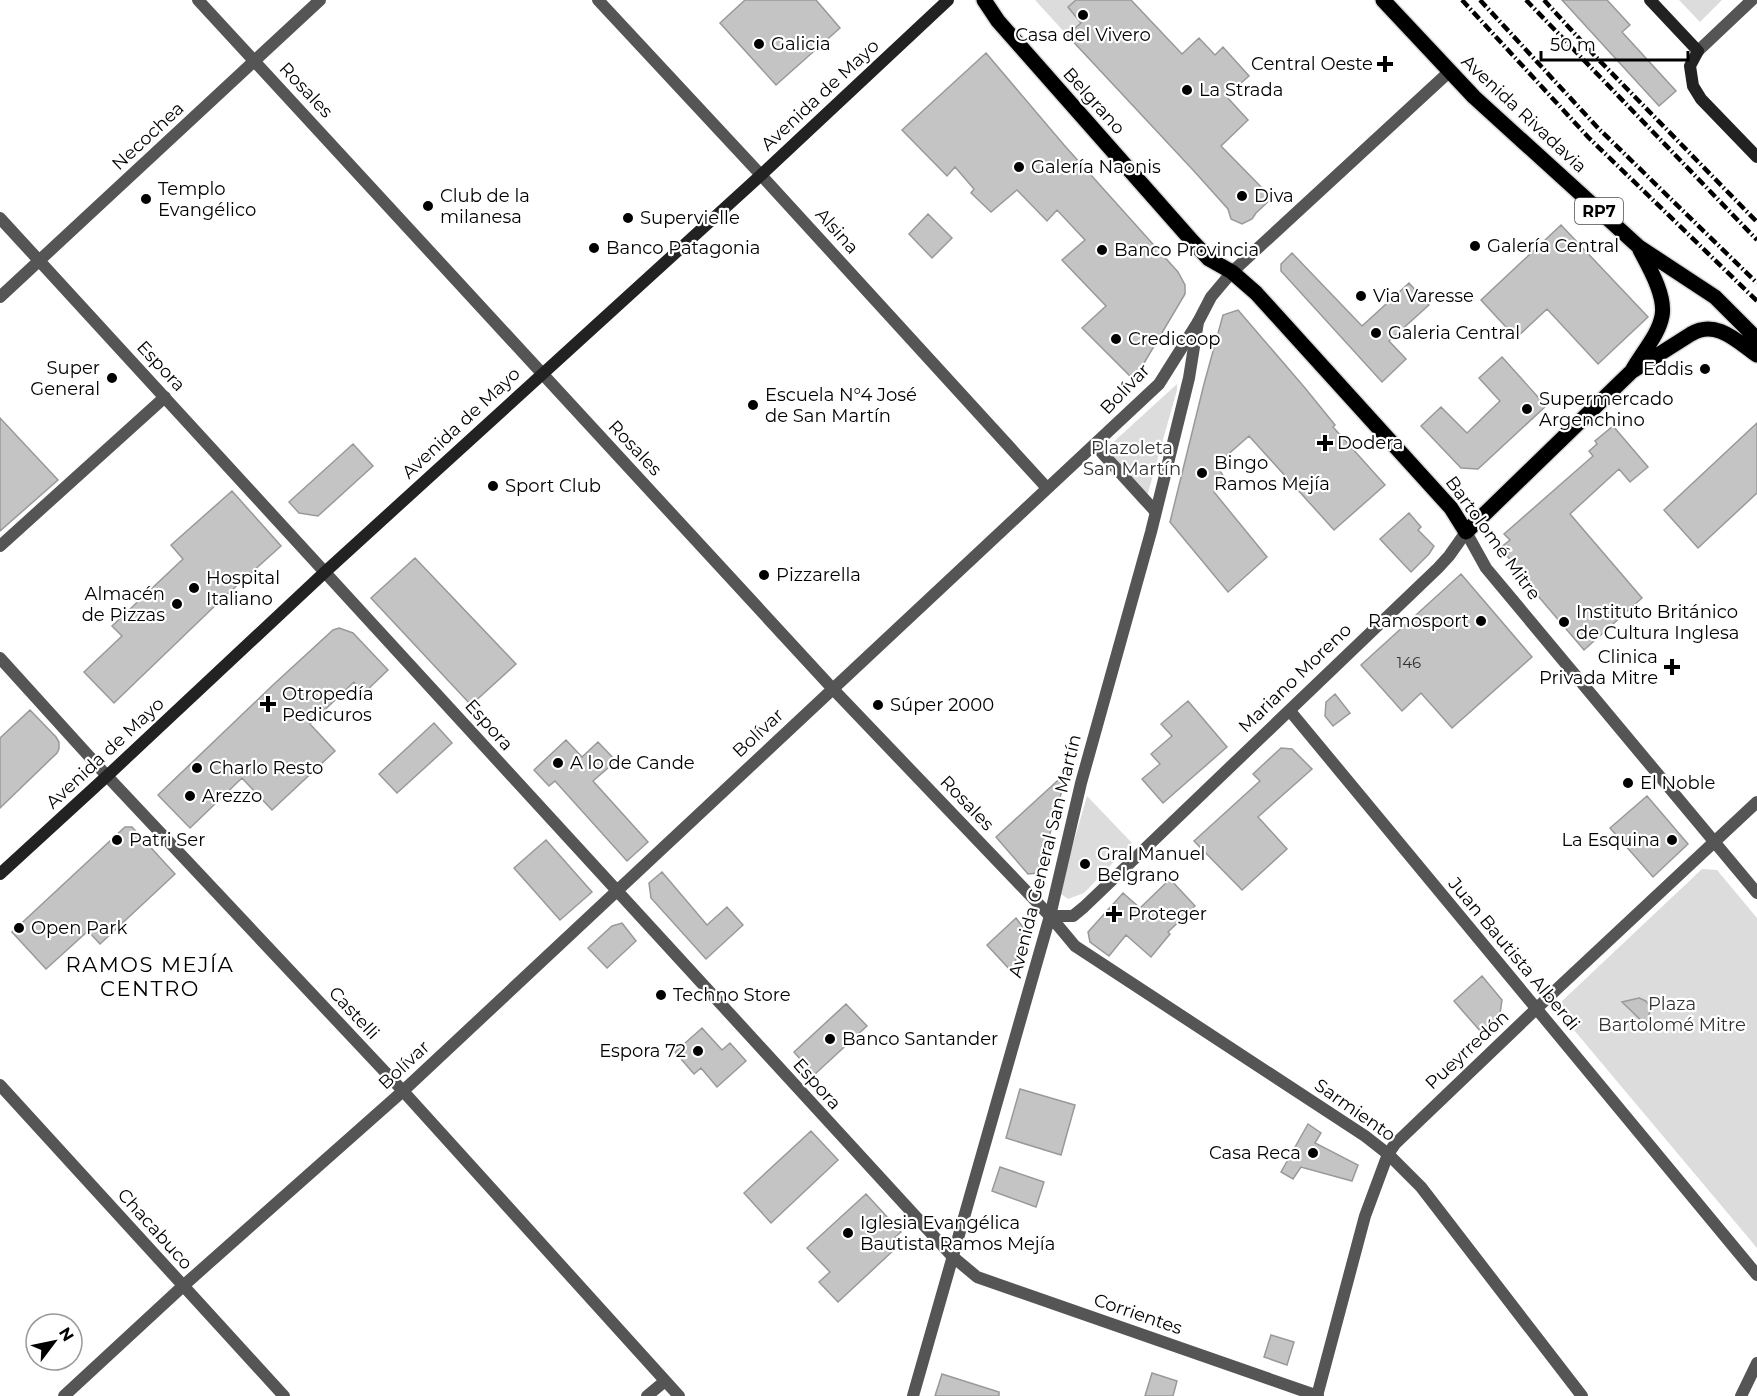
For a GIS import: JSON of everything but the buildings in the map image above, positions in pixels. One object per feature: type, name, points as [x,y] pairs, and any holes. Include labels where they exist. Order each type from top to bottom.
[{"type":"main road","name":"Avenida de Mayo","points":[[0,874],[325,572],[761,175],[948,0]]},
{"type":"main road","name":"Belgrano","points":[[984,0],[998,21],[1193,242],[1209,259],[1232,272]]},
{"type":"main road","name":"Avenida Rivadavia","points":[[1383,0],[1449,72],[1639,247],[1715,297],[1757,339]]},
{"type":"main road","points":[[1650,0],[1698,51],[1690,66],[1693,86],[1701,99],[1757,157]]},
{"type":"main road","name":"Mariano Moreno","points":[[1631,372],[1658,327],[1662,316],[1662,306],[1654,278],[1639,247]]},
{"type":"main road","name":"Bartolomé Mitre","points":[[1232,272],[1256,293],[1386,435],[1451,508],[1466,532]]},
{"type":"main road","name":"Mariano Moreno","points":[[1466,532],[1631,372],[1691,334],[1707,328],[1724,333],[1757,355]]},
{"type":"street","name":"Rosales","points":[[198,0],[832,688],[1050,916]]},
{"type":"street","name":"Necochea","points":[[0,297],[320,0]]},
{"type":"street","name":"Alsina","points":[[598,0],[1047,488]]},
{"type":"street","points":[[1698,51],[1752,0]]},
{"type":"street","name":"Bolívar","points":[[64,1396],[183,1286],[403,1091],[1159,384],[1211,297],[1232,272],[1449,72]]},
{"type":"street","name":"Espora","points":[[0,218],[952,1256]]},
{"type":"street","name":"Avenida General San Martín","points":[[913,1396],[1050,916],[1081,783],[1189,378],[1198,322]]},
{"type":"street","points":[[0,546],[165,397]]},
{"type":"street","points":[[1095,445],[1155,511]]},
{"type":"street","name":"Mariano Moreno","points":[[1050,916],[1073,916],[1084,907],[1449,556],[1466,532]]},
{"type":"street","name":"Bartolomé Mitre","points":[[1466,532],[1486,568],[1757,893]]},
{"type":"street","name":"Castelli","points":[[0,658],[107,776],[403,1091],[679,1396]]},
{"type":"street","name":"Juan Bautista Alberdi","points":[[1290,711],[1757,1275]]},
{"type":"street","name":"Pueyrredón","points":[[1317,1396],[1365,1216],[1388,1154],[1412,1127],[1757,802]]},
{"type":"street","name":"Sarmiento","points":[[1050,916],[1075,946],[1365,1136],[1388,1154],[1420,1187],[1582,1396]]},
{"type":"street","name":"Chacabuco","points":[[0,1086],[285,1396]]},
{"type":"street","name":"Corrientes","points":[[952,1256],[977,1277],[1317,1396]]},
{"type":"street","points":[[1741,1396],[1757,1363]]},
{"type":"street","points":[[647,1396],[664,1381]]},
{"type":"green space","points":[[1035,0],[1076,0],[1068,7],[1081,23],[1067,35]]},
{"type":"green space","points":[[1679,0],[1722,0],[1700,22]]},
{"type":"green space","name":"Plazoleta San Martín","points":[[1177,384],[1148,493],[1141,505],[1097,457]]},
{"type":"green space","points":[[1087,796],[1132,843],[1084,893],[1068,899],[1061,894],[1065,872]]},
{"type":"green space","name":"Plaza Bartolomé Mitre","points":[[1702,869],[1717,870],[1757,918],[1757,1248],[1563,1017],[1562,1001]]},
{"type":"railway","points":[[1462,0],[1588,137],[1757,301]]},
{"type":"railway","points":[[1480,0],[1598,128],[1757,283]]},
{"type":"railway","points":[[1526,0],[1757,240]]},
{"type":"railway","points":[[1544,0],[1595,56],[1757,222]]},
{"type":"place","name":"Casa del Vivero","points":[[1083,15]]},
{"type":"place","name":"Galicia","points":[[759,44]]},
{"type":"place","name":"Central Oeste","points":[[1385,64]]},
{"type":"place","name":"La Strada","points":[[1187,90]]},
{"type":"place","name":"Galería Naonis","points":[[1019,167]]},
{"type":"place","name":"Diva","points":[[1242,196]]},
{"type":"place","name":"Templo Evangélico","points":[[146,199]]},
{"type":"place","name":"Club de la milanesa","points":[[428,206]]},
{"type":"place","name":"Supervielle","points":[[628,218]]},
{"type":"place","name":"Galería Central","points":[[1475,246]]},
{"type":"place","name":"Banco Patagonia","points":[[594,248]]},
{"type":"place","name":"Banco Provincia","points":[[1102,250]]},
{"type":"place","name":"Via Varesse","points":[[1361,296]]},
{"type":"place","name":"Galeria Central","points":[[1376,333]]},
{"type":"place","name":"Credicoop","points":[[1116,339]]},
{"type":"place","name":"Eddis","points":[[1705,369]]},
{"type":"place","name":"Super General","points":[[112,378]]},
{"type":"place","name":"Escuela N°4 José de San Martín","points":[[753,405]]},
{"type":"place","name":"Supermercado Argenchino","points":[[1527,409]]},
{"type":"place","name":"Dodera","points":[[1325,443]]},
{"type":"place","name":"Bingo Ramos Mejía","points":[[1202,473]]},
{"type":"place","name":"Sport Club","points":[[493,486]]},
{"type":"place","name":"Pizzarella","points":[[764,575]]},
{"type":"place","name":"Hospital Italiano","points":[[194,588]]},
{"type":"place","name":"Almacén de Pizzas","points":[[177,604]]},
{"type":"place","name":"Ramosport","points":[[1481,621]]},
{"type":"place","name":"Instituto Británico de Cultura Inglesa","points":[[1564,622]]},
{"type":"place","name":"Clinica Privada Mitre","points":[[1672,667]]},
{"type":"place","name":"Otropedía Pedicuros","points":[[268,704]]},
{"type":"place","name":"Súper 2000","points":[[878,705]]},
{"type":"place","name":"A lo de Cande","points":[[558,763]]},
{"type":"place","name":"Charlo Resto","points":[[197,768]]},
{"type":"place","name":"El Noble","points":[[1628,783]]},
{"type":"place","name":"Arezzo","points":[[190,796]]},
{"type":"place","name":"Patri Ser","points":[[117,840]]},
{"type":"place","name":"La Esquina","points":[[1672,840]]},
{"type":"place","name":"Gral Manuel Belgrano","points":[[1085,864]]},
{"type":"place","name":"Proteger","points":[[1114,914]]},
{"type":"place","name":"Open Park","points":[[19,928]]},
{"type":"place","name":"Techno Store","points":[[661,995]]},
{"type":"place","name":"Banco Santander","points":[[830,1039]]},
{"type":"place","name":"Espora 72","points":[[698,1051]]},
{"type":"place","name":"Casa Reca","points":[[1313,1153]]},
{"type":"place","name":"Iglesia Evangélica Bautista Ramos Mejía","points":[[848,1233]]},
{"type":"district","name":"RAMOS MEJÍA CENTRO","points":[[150,977]]}]
